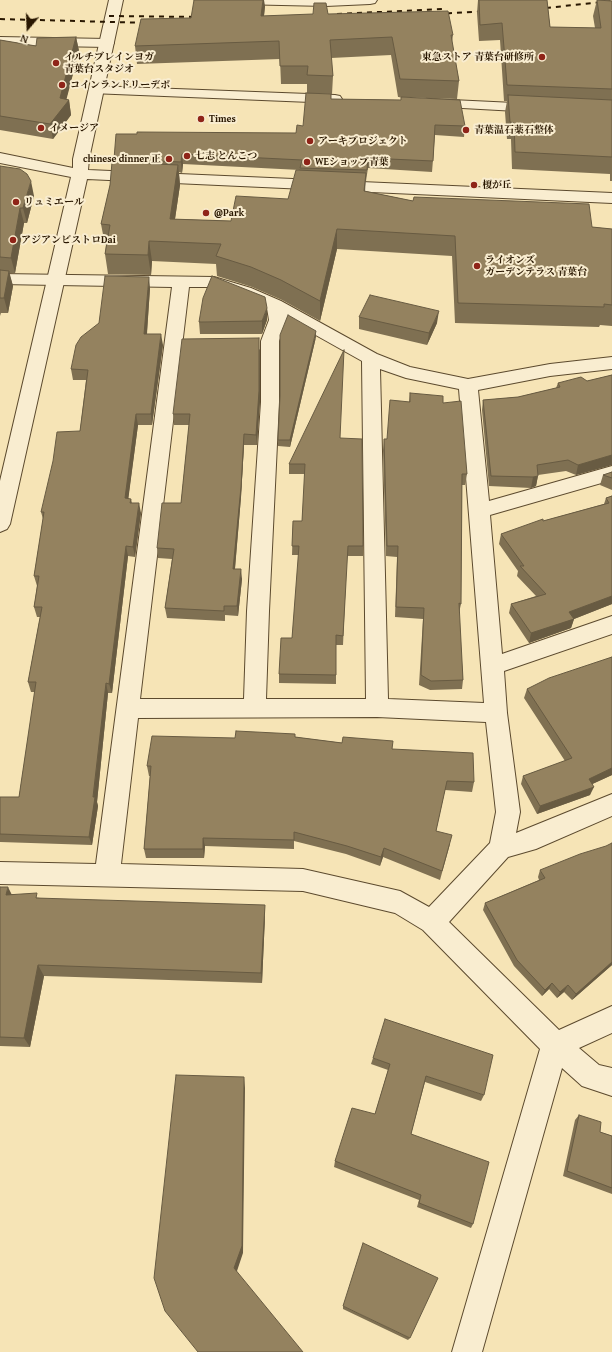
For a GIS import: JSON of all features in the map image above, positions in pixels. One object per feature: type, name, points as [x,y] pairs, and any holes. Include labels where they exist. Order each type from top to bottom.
[{"type":"street","points":[[0,524],[80,174],[81,159],[116,0]]},
{"type":"street","points":[[237,0],[370,0]]},
{"type":"street","points":[[0,41],[107,43]]},
{"type":"street","points":[[96,90],[350,100]]},
{"type":"street","points":[[414,103],[548,108]]},
{"type":"street","points":[[0,158],[80,174],[612,198]]},
{"type":"street","points":[[0,279],[214,282],[245,292],[275,305],[372,358],[406,372],[468,384],[550,370],[612,363]]},
{"type":"street","points":[[107,876],[128,709],[180,342],[181,282]]},
{"type":"street","points":[[255,708],[258,611],[270,402],[262,341],[278,320],[275,305]]},
{"type":"street","points":[[372,358],[376,708]]},
{"type":"street","points":[[468,384],[496,713],[508,812],[501,848]]},
{"type":"street","points":[[480,511],[612,473]]},
{"type":"street","points":[[493,666],[612,625]]},
{"type":"street","points":[[128,709],[376,708],[496,713]]},
{"type":"street","points":[[432,922],[501,848],[527,841],[612,805]]},
{"type":"street","points":[[0,873],[303,880],[400,903],[432,922],[555,1044],[592,1076],[612,1082]]},
{"type":"street","points":[[555,1044],[612,1019]]},
{"type":"street","points":[[466,1352],[555,1044]]},
{"type":"building","points":[[194,0],[263,0],[261,16],[313,14],[314,3],[326,3],[328,14],[448,11],[453,35],[451,35],[459,81],[400,79],[392,37],[330,40],[333,76],[307,75],[308,66],[280,66],[279,41],[135,46],[141,19],[191,18]]},
{"type":"building","name":"東急ストア 青葉台研修所","points":[[479,0],[547,0],[550,27],[601,28],[597,0],[612,1],[612,89],[507,85],[502,23],[480,25]]},
{"type":"building","points":[[76,37],[60,98],[69,100],[50,124],[0,116],[0,40],[36,46],[37,38]]},
{"type":"building","points":[[306,93],[331,94],[331,99],[401,100],[401,97],[460,100],[465,126],[435,125],[433,161],[368,158],[367,170],[300,168],[302,160],[182,154],[181,162],[114,159],[116,134],[137,134],[137,132],[296,133],[297,125],[303,126]]},
{"type":"building","points":[[508,95],[612,100],[612,157],[515,152],[514,123],[510,122]]},
{"type":"building","points":[[112,162],[178,165],[170,219],[231,221],[236,196],[288,199],[296,170],[366,173],[364,191],[413,201],[414,197],[589,204],[592,227],[612,229],[612,305],[604,304],[604,307],[458,303],[455,236],[337,229],[320,301],[281,280],[251,267],[216,256],[221,244],[149,241],[148,255],[105,254],[110,225],[101,224],[110,185]]},
{"type":"building","points":[[0,166],[20,169],[27,174],[31,181],[23,208],[20,208],[11,258],[0,257]]},
{"type":"building","points":[[0,270],[9,271],[4,298],[0,298]]},
{"type":"building","points":[[105,276],[149,277],[144,334],[161,334],[151,414],[136,414],[125,498],[131,499],[130,503],[139,503],[133,547],[126,546],[109,684],[106,683],[93,797],[95,797],[89,837],[0,834],[0,797],[19,797],[36,682],[28,682],[42,607],[34,607],[39,576],[34,576],[44,512],[41,512],[53,461],[57,432],[80,431],[88,370],[71,369],[76,345],[81,337],[99,323]]},
{"type":"building","points":[[212,276],[265,297],[267,308],[262,321],[199,322],[203,298]]},
{"type":"building","points":[[370,295],[439,311],[429,333],[359,317]]},
{"type":"building","points":[[288,315],[316,331],[290,440],[278,440],[280,335]]},
{"type":"building","points":[[259,338],[259,391],[256,435],[244,434],[241,487],[233,569],[241,569],[237,606],[224,606],[224,611],[165,608],[174,549],[157,548],[162,503],[181,503],[190,414],[173,414],[182,339]]},
{"type":"building","points":[[344,350],[340,438],[362,439],[363,546],[348,546],[343,636],[336,635],[336,675],[279,674],[281,638],[292,638],[299,546],[292,546],[293,521],[302,521],[305,464],[289,464]]},
{"type":"building","points":[[612,375],[612,455],[578,465],[568,460],[537,465],[538,476],[533,477],[491,476],[483,400],[518,397],[560,387],[558,383],[581,377],[587,381]]},
{"type":"building","points":[[410,393],[443,396],[443,403],[461,401],[467,474],[462,474],[461,604],[459,603],[463,680],[431,681],[421,675],[424,608],[396,607],[398,546],[387,546],[384,439],[387,439],[390,400],[410,402]]},
{"type":"building","points":[[612,472],[612,478],[603,475]]},
{"type":"building","points":[[612,496],[612,596],[569,612],[574,619],[531,633],[511,604],[546,594],[520,566],[524,566],[501,534],[543,519],[543,521],[609,503],[606,498]]},
{"type":"building","points":[[612,657],[612,768],[589,779],[594,787],[540,806],[523,776],[572,758],[527,689],[549,678]]},
{"type":"building","points":[[236,731],[295,734],[295,737],[342,743],[343,737],[393,741],[392,749],[473,753],[474,782],[447,781],[436,831],[452,835],[442,871],[384,848],[381,857],[294,832],[294,840],[203,838],[203,849],[144,849],[151,766],[147,766],[152,736],[235,738]]},
{"type":"building","points":[[612,843],[612,962],[576,994],[568,985],[560,992],[552,983],[545,990],[517,960],[485,903],[545,878],[540,870]]},
{"type":"building","points":[[0,887],[8,887],[6,895],[37,893],[36,898],[265,905],[261,973],[38,965],[24,1038],[0,1037]]},
{"type":"building","points":[[385,1019],[493,1055],[484,1095],[426,1076],[411,1134],[489,1162],[473,1224],[419,1203],[421,1195],[335,1161],[352,1108],[375,1114],[390,1064],[373,1058]]},
{"type":"building","points":[[176,1075],[244,1077],[242,1246],[234,1268],[303,1352],[198,1352],[165,1311],[154,1278]]},
{"type":"building","points":[[579,1115],[601,1122],[600,1132],[612,1136],[612,1188],[567,1171]]},
{"type":"building","points":[[363,1243],[438,1278],[410,1338],[343,1306]]},
{"type":"railway","points":[[536,9],[612,1]]},
{"type":"railway","points":[[337,14],[443,9]]},
{"type":"railway","points":[[437,14],[488,11]]},
{"type":"railway","points":[[109,16],[203,17]]},
{"type":"railway","points":[[0,19],[151,23]]},
{"type":"place","name":"東急ストア 青葉台研修所","points":[[542,57]]},
{"type":"place","name":"イルチブレインヨガ 青葉台スタジオ","points":[[56,63]]},
{"type":"place","name":"コインランドリーデポ","points":[[62,85]]},
{"type":"place","name":"Times","points":[[201,119]]},
{"type":"place","name":"イメージア","points":[[41,128]]},
{"type":"place","name":"青葉温石薬石整体","points":[[466,130]]},
{"type":"place","name":"アーキプロジェクト","points":[[310,141]]},
{"type":"place","name":"七志 とんこつ","points":[[187,156]]},
{"type":"place","name":"chinese dinner 正","points":[[169,159]]},
{"type":"place","name":"WEショップ青葉","points":[[307,162]]},
{"type":"place","name":"榎が丘","points":[[474,185]]},
{"type":"place","name":"リュミエール","points":[[16,202]]},
{"type":"place","name":"@Park","points":[[206,213]]},
{"type":"place","name":"アジアンビストロDai","points":[[13,240]]},
{"type":"place","name":"ライオンズ ガーデンテラス 青葉台","points":[[477,266]]}]
